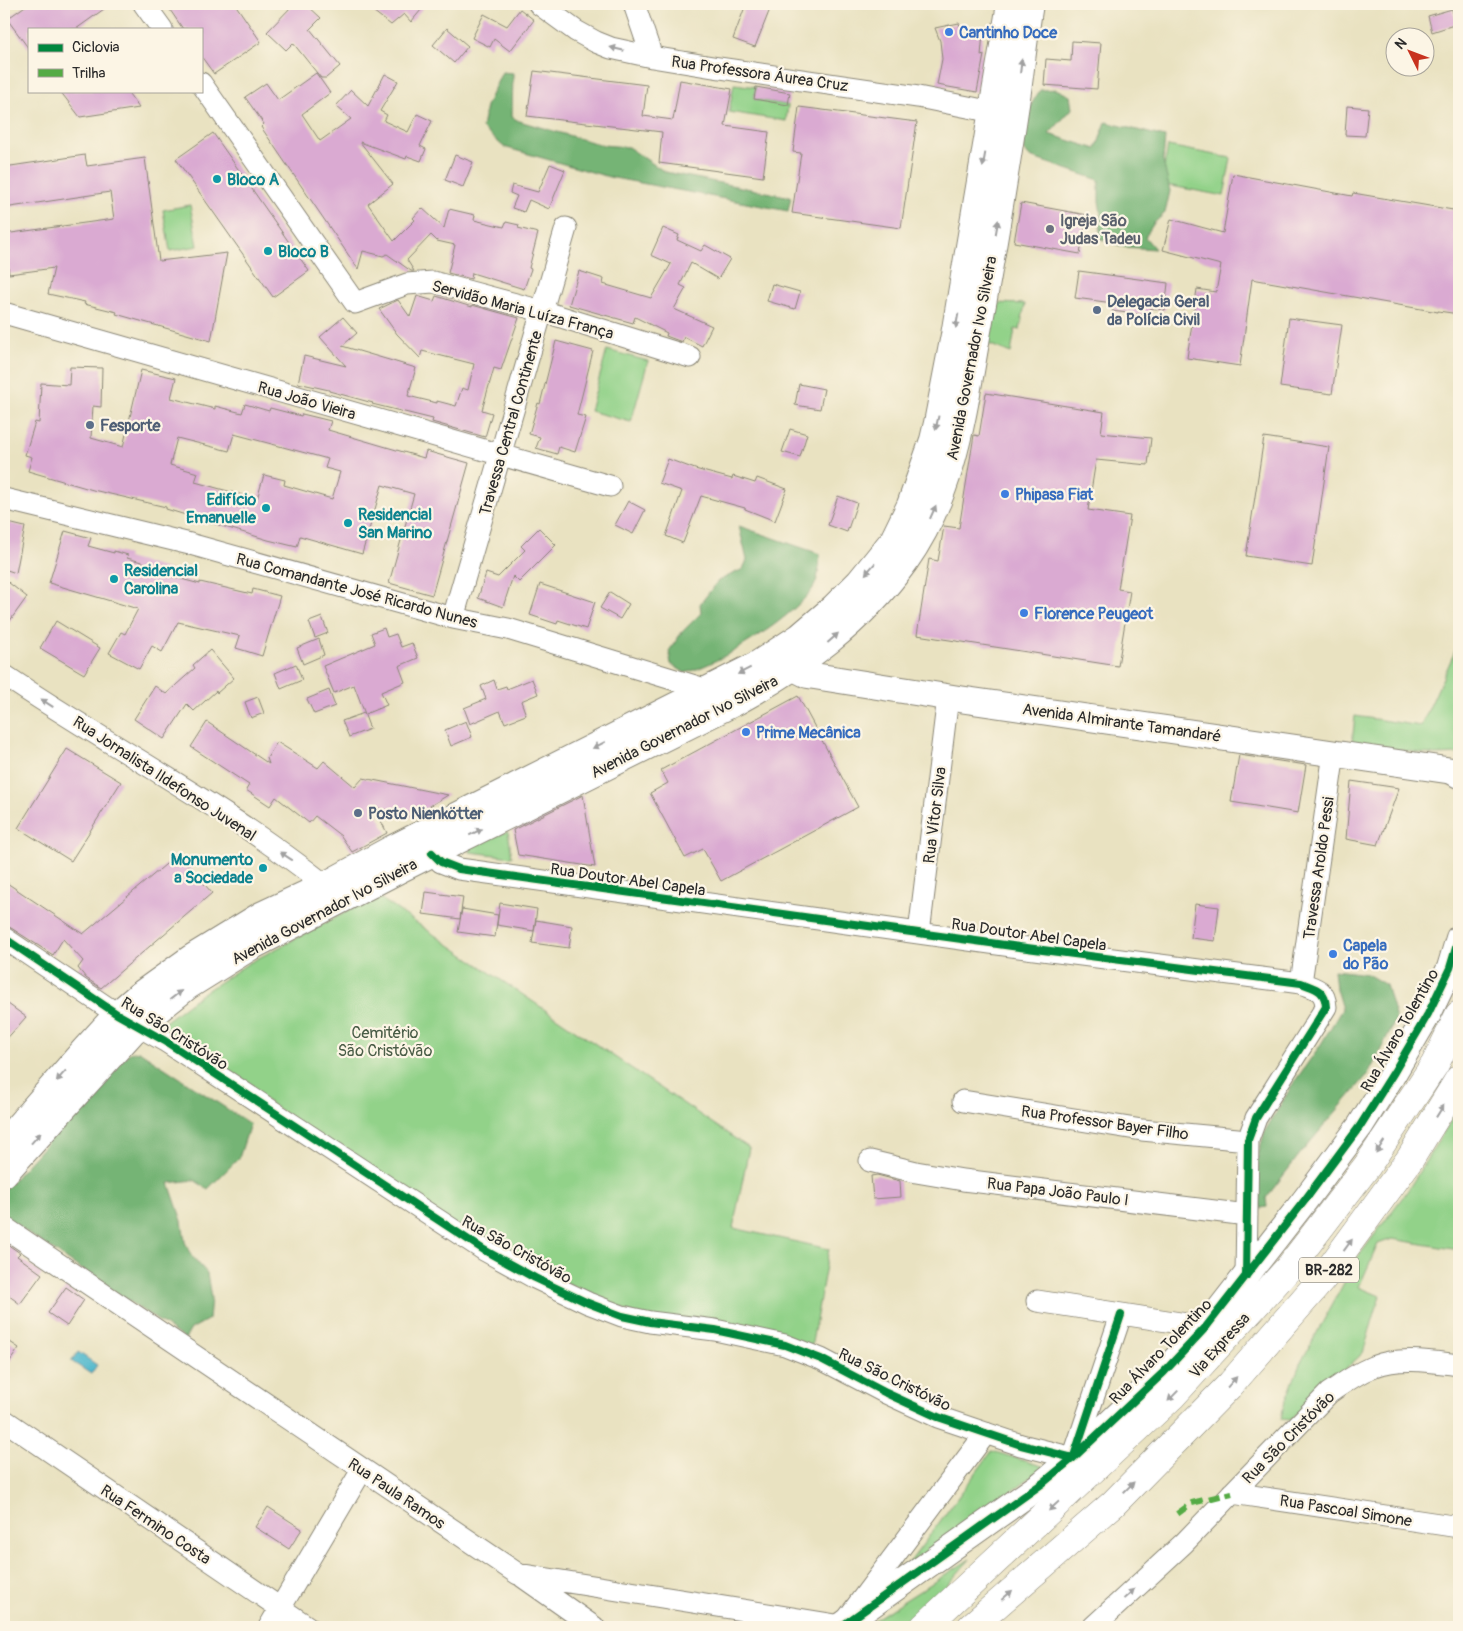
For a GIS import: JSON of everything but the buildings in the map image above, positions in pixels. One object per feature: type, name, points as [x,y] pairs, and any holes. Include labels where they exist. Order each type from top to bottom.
[{"type":"highway","name":"Via Expressa","points":[[924,1627],[1172,1396],[1288,1269],[1367,1166],[1435,1064],[1459,1015]]},
{"type":"highway","name":"BR-282","points":[[971,1627],[1113,1504],[1237,1377],[1323,1278],[1410,1159],[1459,1079]]},
{"type":"main road","name":"Avenida Governador Ivo Silveira","points":[[4,1142],[93,1058],[165,976],[220,940],[261,915],[325,885],[428,843],[738,702],[794,668],[828,644],[859,616],[905,561],[930,520],[943,490],[956,448],[958,377],[993,112],[1010,4]]},
{"type":"main road","name":"Avenida Governador Ivo Silveira","points":[[128,1020],[187,987],[251,947],[428,843],[756,665],[799,637],[834,607],[872,567],[893,540],[910,506],[958,377],[998,223],[1030,4]]},
{"type":"main road","name":"Avenida Almirante Tamandaré","points":[[794,668],[808,675],[948,697],[1457,771]]},
{"type":"main road","name":"Rua Álvaro Tolentino","points":[[841,1627],[1043,1483],[1073,1458],[1164,1372],[1206,1327],[1360,1126],[1428,1014],[1450,968],[1459,938]]},
{"type":"main road","name":"Avenida Governador Ivo Silveira","points":[[4,1174],[93,1058]]},
{"type":"street","points":[[144,4],[161,28]]},
{"type":"street","name":"Rua Professora Áurea Cruz","points":[[539,4],[576,31],[612,48],[652,57],[918,97],[993,112]]},
{"type":"street","points":[[634,4],[652,57]]},
{"type":"street","name":"Servidão Maria Luíza França","points":[[202,84],[355,303],[407,284],[433,282],[542,311],[690,357]]},
{"type":"street","name":"Travessa Central Continente","points":[[453,618],[566,228]]},
{"type":"street","name":"Rua João Vieira","points":[[4,313],[610,486]]},
{"type":"street","name":"Rua Comandante José Ricardo Nunes","points":[[4,499],[190,544],[453,618],[508,629],[708,690]]},
{"type":"street","name":"Rua Jornalista Ildefonso Juvenal","points":[[4,675],[216,809],[288,857],[325,885]]},
{"type":"street","name":"Rua Vítor Silva","points":[[919,933],[948,697]]},
{"type":"street","name":"Travessa Aroldo Pessi","points":[[1301,983],[1334,753]]},
{"type":"street","name":"Rua Doutor Abel Capela","points":[[428,843],[441,862],[458,869],[919,933],[1301,983],[1320,991],[1325,997],[1326,1007],[1260,1111],[1248,1140],[1246,1276]]},
{"type":"street","name":"Rua São Cristóvão","points":[[4,938],[484,1250],[535,1278],[588,1303],[622,1316],[650,1322],[715,1330],[785,1345],[821,1358],[886,1393],[938,1417],[1021,1445],[1073,1458]]},
{"type":"street","name":"Rua Professor Bayer Filho","points":[[963,1101],[1142,1130],[1248,1140]]},
{"type":"street","name":"Rua Papa João Paulo I","points":[[870,1161],[916,1172],[963,1180],[1247,1215]]},
{"type":"street","name":"Rua Paula Ramos","points":[[4,1227],[518,1574],[841,1627]]},
{"type":"street","points":[[1037,1301],[1206,1327]]},
{"type":"street","points":[[1073,1458],[1121,1314]]},
{"type":"street","name":"Rua São Cristóvão","points":[[1094,1627],[1184,1543],[1329,1393],[1352,1376],[1377,1365],[1402,1361],[1426,1361],[1459,1365]]},
{"type":"street","name":"Rua Fermino Costa","points":[[4,1420],[308,1627]]},
{"type":"street","points":[[841,1627],[986,1434]]},
{"type":"street","points":[[269,1627],[362,1470]]},
{"type":"street","name":"Rua Pascoal Simone","points":[[1232,1492],[1459,1527]]},
{"type":"street","points":[[518,1574],[594,1627]]},
{"type":"green space","points":[[502,72],[513,73],[512,117],[519,121],[602,145],[628,147],[665,172],[791,197],[788,211],[609,177],[504,147],[482,128],[486,106]]},
{"type":"green space","points":[[734,84],[756,87],[754,99],[788,105],[786,121],[729,112]]},
{"type":"green space","points":[[1056,89],[1070,96],[1072,109],[1049,134],[1096,149],[1106,122],[1165,137],[1163,161],[1170,191],[1165,213],[1154,223],[1145,237],[1155,249],[1124,247],[1100,239],[1099,180],[1030,157],[1024,150],[1023,141],[1031,105],[1040,90]]},
{"type":"green space","points":[[1168,146],[1231,158],[1224,196],[1161,184]]},
{"type":"green space","points":[[190,205],[198,246],[170,251],[163,210]]},
{"type":"green space","points":[[993,303],[1025,304],[1020,330],[1015,329],[1011,353],[986,343]]},
{"type":"green space","points":[[607,350],[648,361],[631,422],[590,411]]},
{"type":"green space","points":[[739,526],[820,554],[816,583],[811,591],[787,615],[753,640],[717,660],[685,673],[671,664],[669,651],[682,632],[701,613],[700,604],[718,581],[743,569],[747,560]]},
{"type":"green space","points":[[1456,649],[1459,649],[1459,754],[1435,755],[1352,743],[1355,716],[1421,726]]},
{"type":"green space","points":[[508,831],[512,857],[470,852],[472,846]]},
{"type":"green space","name":"Cemitério São Cristóvão","points":[[377,896],[749,1148],[733,1228],[829,1249],[811,1348],[640,1317],[475,1240],[157,1028],[200,995],[249,963]]},
{"type":"green space","points":[[1334,970],[1367,974],[1386,985],[1396,1019],[1369,1073],[1300,1154],[1266,1198],[1267,1207],[1261,1208],[1255,1197],[1255,1166],[1265,1131],[1342,1009],[1336,989]]},
{"type":"green space","points":[[139,1051],[250,1124],[239,1158],[208,1189],[194,1180],[169,1183],[182,1221],[185,1242],[191,1255],[207,1273],[211,1298],[209,1319],[191,1329],[185,1339],[4,1217],[4,1190],[129,1053]]},
{"type":"green space","points":[[1459,1107],[1459,1250],[1392,1239],[1378,1244],[1359,1287],[1380,1296],[1363,1353],[1290,1420],[1281,1419],[1284,1405],[1300,1364],[1358,1257],[1408,1190]]},
{"type":"green space","points":[[992,1451],[1045,1467],[907,1566]]},
{"type":"green space","points":[[970,1559],[928,1607],[907,1627],[863,1627]]},
{"type":"water","points":[[78,1352],[97,1365],[91,1374],[71,1361]]},
{"type":"marked path","points":[[1177,1514],[1192,1503],[1232,1493]]},
{"type":"cycle path","points":[[432,853],[441,862],[459,869],[1019,947],[1301,983],[1315,988],[1324,996],[1326,1007],[1256,1118],[1248,1140],[1246,1276]]},
{"type":"cycle path","points":[[4,938],[117,1014],[165,1041],[484,1250],[535,1278],[588,1303],[622,1316],[650,1322],[715,1330],[785,1345],[821,1359],[886,1393],[938,1417],[1021,1445],[1073,1458]]},
{"type":"cycle path","points":[[842,1626],[1043,1483],[1073,1458],[1164,1372],[1206,1327],[1360,1126],[1428,1014],[1450,968],[1459,938]]},
{"type":"cycle path","points":[[1074,1456],[1121,1315]]},
{"type":"place","name":"Cantinho Doce","points":[[949,32]]},
{"type":"place","name":"Bloco A","points":[[217,179]]},
{"type":"place","name":"Igreja São Judas Tadeu","points":[[1050,229]]},
{"type":"place","name":"Bloco B","points":[[268,251]]},
{"type":"place","name":"Delegacia Geral da Polícia Civil","points":[[1097,310]]},
{"type":"place","name":"Fesporte","points":[[90,425]]},
{"type":"place","name":"Phipasa Fiat","points":[[1005,494]]},
{"type":"place","name":"Edifício Emanuelle","points":[[266,508]]},
{"type":"place","name":"Residencial San Marino","points":[[348,523]]},
{"type":"place","name":"Residencial Carolina","points":[[114,579]]},
{"type":"place","name":"Florence Peugeot","points":[[1024,613]]},
{"type":"place","name":"Prime Mecânica","points":[[746,732]]},
{"type":"place","name":"Posto Nienkötter","points":[[358,813]]},
{"type":"place","name":"Monumento a Sociedade","points":[[263,868]]},
{"type":"place","name":"Capela do Pão","points":[[1333,954]]}]
